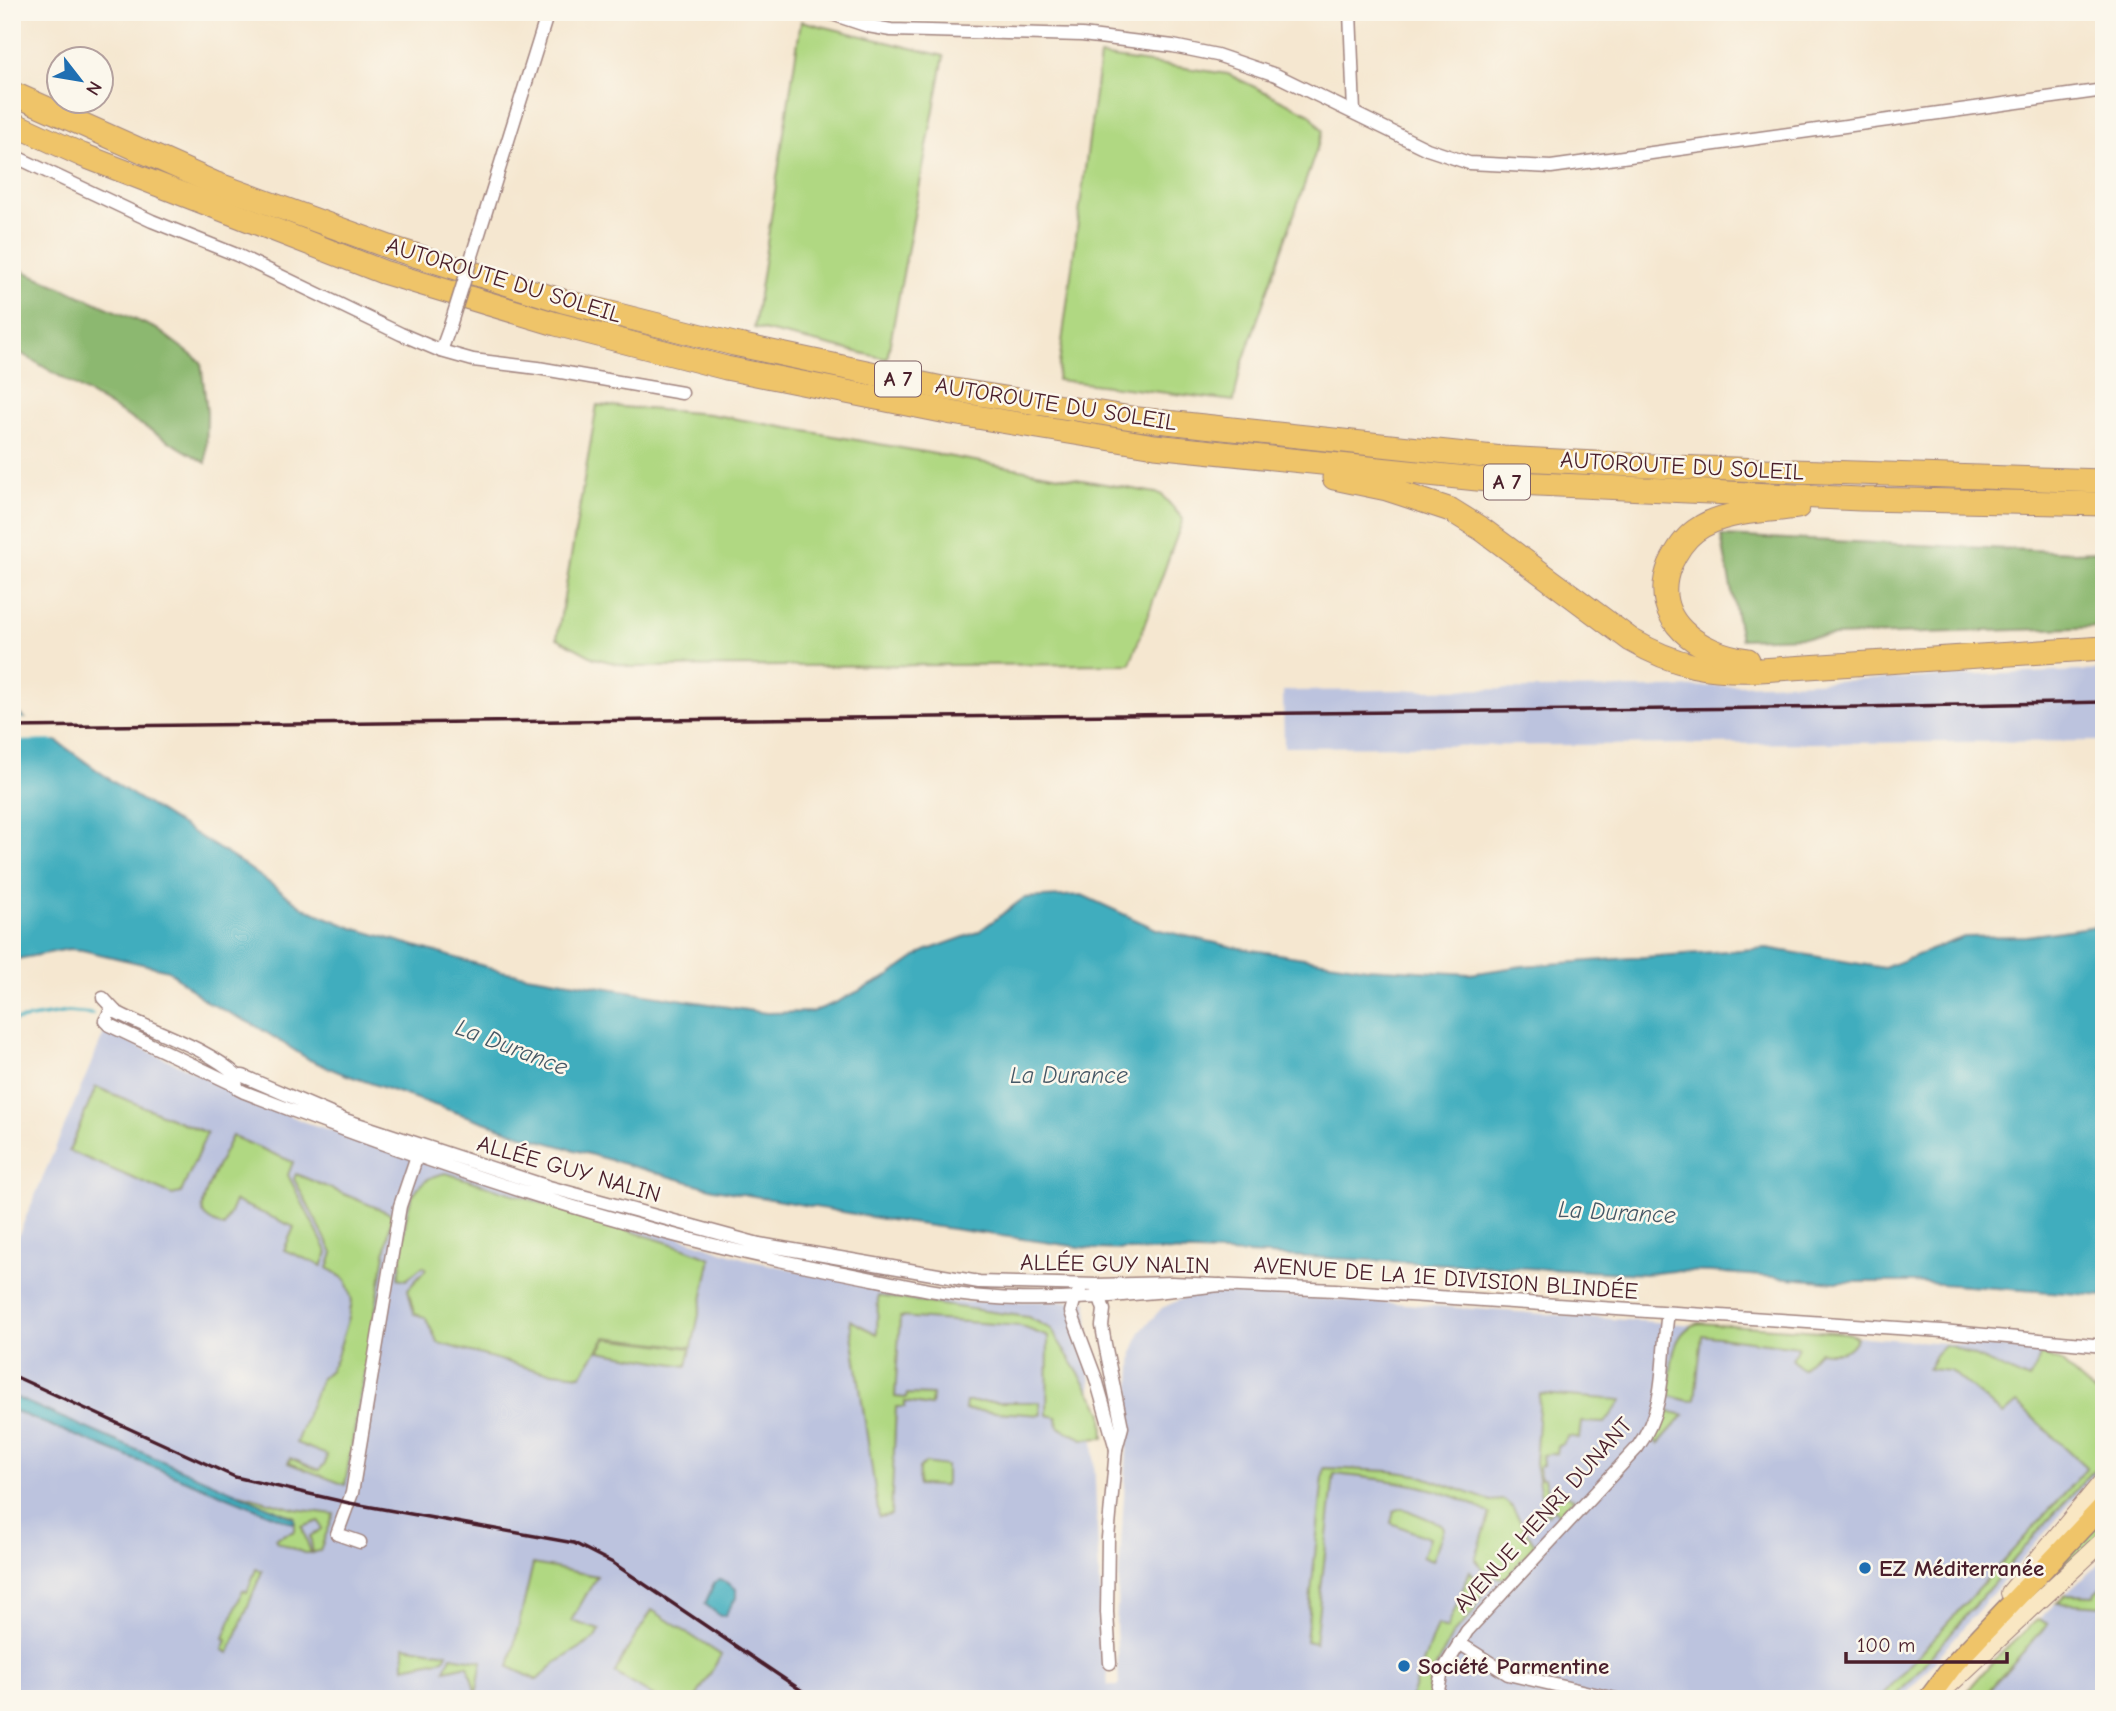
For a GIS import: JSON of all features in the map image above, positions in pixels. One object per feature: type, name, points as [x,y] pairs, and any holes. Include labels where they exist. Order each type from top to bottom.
[{"type":"highway","name":"AUTOROUTE DU SOLEIL","points":[[12,93],[214,183],[392,248],[563,301],[694,334],[942,388],[1138,419],[1503,458],[1826,473],[2104,481]]},
{"type":"highway","name":"AUTOROUTE DU SOLEIL","points":[[12,123],[82,155],[383,272],[556,324],[753,374],[952,413],[1155,446],[1516,483],[1860,499],[2104,504]]},
{"type":"highway","points":[[1155,446],[1206,461],[1347,480],[1387,489],[1451,510],[1483,530],[1632,640],[1681,664],[1720,670],[1760,670],[2104,648]]},
{"type":"highway","points":[[1826,473],[1927,464],[2104,468]]},
{"type":"highway","points":[[1860,499],[1726,516],[1696,530],[1677,549],[1666,575],[1665,600],[1673,620],[1700,646],[1718,654],[1760,661],[2104,639]]},
{"type":"main road","points":[[1930,1699],[2014,1588],[2104,1479]]},
{"type":"main road","points":[[1920,1699],[2104,1505]]},
{"type":"main road","points":[[1930,1699],[1940,1695],[2104,1540]]},
{"type":"street","points":[[441,351],[548,12]]},
{"type":"street","points":[[826,12],[868,26],[891,30],[1082,35],[1173,46],[1217,55],[1258,67],[1427,149],[1469,163],[1551,167],[2104,90]]},
{"type":"street","points":[[1350,12],[1354,112]]},
{"type":"street","points":[[12,155],[152,221],[237,255],[441,351],[473,360],[550,370],[682,393]]},
{"type":"street","name":"ALLÉE GUY NALIN","points":[[103,998],[116,1012],[228,1067],[237,1080],[243,1076],[418,1152],[538,1198],[690,1241],[954,1294],[984,1297],[1075,1297],[1094,1288],[1122,1294],[1221,1285]]},
{"type":"street","points":[[360,1542],[337,1534],[352,1493],[400,1206],[418,1152]]},
{"type":"street","name":"ALLÉE GUY NALIN","points":[[418,1152],[759,1244],[979,1282],[1094,1288],[1171,1283],[1221,1285]]},
{"type":"street","name":"AVENUE DE LA 1E DIVISION BLINDÉE","points":[[1221,1285],[1335,1290],[1942,1331],[2104,1346]]},
{"type":"street","points":[[1110,1663],[1107,1612],[1108,1538],[1116,1449],[1122,1427],[1102,1326],[1104,1310],[1094,1288],[1075,1297],[1071,1311],[1096,1379],[1116,1449]]},
{"type":"street","points":[[1104,1310],[1122,1294]]},
{"type":"street","points":[[1048,1298],[1071,1311]]},
{"type":"street","name":"AVENUE HENRI DUNANT","points":[[1436,1699],[1442,1672],[1459,1643],[1500,1594],[1637,1448],[1647,1434],[1660,1401],[1668,1313]]},
{"type":"street","points":[[1459,1643],[1508,1674],[1616,1699]]},
{"type":"shaded area","points":[[2104,670],[2104,741],[1284,747],[1283,691],[1669,688]]},
{"type":"shaded area","points":[[105,1031],[304,1122],[567,1200],[752,1261],[953,1302],[1087,1301],[1099,1571],[1108,1686],[1119,1686],[1116,1626],[1133,1351],[1140,1332],[1162,1308],[1186,1297],[1211,1292],[1364,1301],[2042,1350],[2104,1402],[2104,1464],[1902,1699],[12,1699],[12,1250]]},
{"type":"shaded area","points":[[2104,1559],[2104,1699],[1960,1699],[1994,1660]]},
{"type":"green space","points":[[801,21],[944,56],[887,359],[754,328]]},
{"type":"green space","points":[[1100,56],[1228,74],[1310,114],[1323,131],[1240,370],[1234,401],[1057,380]]},
{"type":"green space","points":[[12,266],[157,329],[201,362],[207,413],[206,463],[12,348]]},
{"type":"green space","points":[[597,405],[709,414],[1161,494],[1183,519],[1130,664],[631,667],[594,658],[557,638]]},
{"type":"green space","points":[[1721,536],[2073,552],[2104,551],[2104,627],[1741,639]]},
{"type":"green space","points":[[96,1087],[207,1133],[181,1193],[172,1195],[69,1151]]},
{"type":"green space","points":[[232,1136],[293,1162],[288,1175],[328,1253],[322,1266],[284,1250],[294,1227],[235,1201],[224,1227],[204,1215],[207,1189]]},
{"type":"green space","points":[[446,1173],[711,1258],[692,1347],[606,1337],[581,1375],[536,1370],[438,1343],[425,1317],[414,1314],[408,1289],[426,1269],[423,1266],[406,1280],[398,1278],[411,1199],[418,1187],[430,1178]]},
{"type":"green space","points":[[296,1174],[392,1214],[345,1485],[288,1463],[290,1458],[319,1470],[325,1464],[327,1455],[296,1443],[321,1378],[330,1370],[336,1359],[352,1301],[346,1280],[328,1268],[333,1253],[294,1179]]},
{"type":"green space","points":[[878,1296],[1028,1317],[1051,1329],[1103,1412],[1104,1438],[1083,1439],[1058,1427],[1057,1417],[1047,1415],[1048,1337],[1020,1326],[900,1317],[895,1397],[906,1398],[907,1394],[932,1395],[931,1406],[905,1402],[905,1407],[896,1407],[891,1515],[879,1517],[850,1320],[877,1334]]},
{"type":"green space","points":[[1699,1323],[1849,1333],[1857,1337],[1846,1350],[1819,1351],[1802,1369],[1792,1359],[1798,1347],[1702,1335],[1695,1400],[1689,1401],[1670,1396],[1672,1364],[1682,1334]]},
{"type":"green space","points":[[607,1338],[691,1348],[687,1366],[599,1351]]},
{"type":"green space","points":[[1944,1345],[2029,1380],[2041,1354],[2061,1362],[2104,1401],[2104,1459],[1894,1699],[1879,1699],[2087,1468],[2017,1403],[2003,1415],[1951,1371],[1928,1369]]},
{"type":"green space","points":[[1540,1394],[1622,1400],[1605,1423],[1581,1422],[1579,1438],[1568,1436],[1563,1444],[1558,1446],[1557,1453],[1542,1455],[1540,1478],[1544,1478],[1548,1496],[1567,1494],[1574,1499],[1559,1514],[1553,1509],[1548,1515],[1544,1511],[1535,1463]]},
{"type":"green space","points":[[966,1402],[1040,1402],[1041,1415],[965,1410]]},
{"type":"green space","points":[[1668,1411],[1684,1415],[1658,1444],[1654,1440]]},
{"type":"green space","points":[[925,1463],[946,1466],[944,1486],[918,1485],[919,1469]]},
{"type":"green space","points":[[1324,1468],[1418,1475],[1491,1501],[1504,1500],[1512,1507],[1535,1545],[1506,1578],[1492,1576],[1475,1560],[1490,1514],[1472,1504],[1434,1490],[1394,1481],[1334,1474],[1315,1643],[1306,1641]]},
{"type":"green space","points":[[240,1494],[295,1509],[334,1514],[320,1550],[313,1553],[310,1536],[322,1529],[319,1521],[302,1527],[311,1553],[304,1553],[277,1542],[275,1538],[295,1531],[295,1517]]},
{"type":"green space","points":[[1402,1508],[1443,1525],[1444,1529],[1432,1561],[1422,1557],[1429,1538],[1391,1523],[1394,1511]]},
{"type":"green space","points":[[2104,1518],[2104,1535],[2008,1622],[2090,1533]]},
{"type":"green space","points":[[533,1564],[597,1576],[571,1621],[600,1630],[596,1638],[557,1662],[537,1680],[509,1667]]},
{"type":"green space","points":[[256,1569],[262,1571],[229,1653],[223,1650],[227,1640],[224,1638],[243,1590],[247,1592]]},
{"type":"green space","points":[[1470,1571],[1482,1585],[1483,1595],[1472,1614],[1453,1634],[1435,1668],[1430,1678],[1429,1699],[1410,1699],[1437,1625],[1447,1629]]},
{"type":"green space","points":[[2104,1584],[2104,1606],[2057,1603],[2066,1595],[2094,1596]]},
{"type":"green space","points":[[652,1610],[721,1655],[695,1699],[658,1699],[615,1673]]},
{"type":"green space","points":[[2038,1619],[2048,1624],[1981,1699],[1960,1699],[1994,1660]]},
{"type":"green space","points":[[404,1646],[447,1653],[444,1659],[404,1667]]},
{"type":"green space","points":[[451,1656],[482,1661],[476,1695],[468,1665],[445,1670]]},
{"type":"water","name":"La Durance","points":[[12,709],[122,788],[243,864],[306,909],[353,928],[501,971],[766,1013],[812,1012],[835,1003],[889,976],[925,951],[978,932],[1024,898],[1082,895],[1156,929],[1233,947],[1367,968],[1470,974],[1522,966],[1767,948],[1884,968],[1964,937],[2027,936],[2104,925],[2104,1296],[1913,1282],[1836,1282],[1712,1272],[1674,1271],[1645,1274],[1093,1249],[882,1219],[714,1189],[528,1137],[310,1060],[256,1026],[207,1002],[168,970],[82,950],[69,949],[18,959],[12,956]]},
{"type":"water","points":[[12,1396],[294,1518],[295,1521],[292,1523],[12,1410]]},
{"type":"water","points":[[719,1580],[736,1589],[736,1598],[725,1615],[720,1616],[705,1604],[714,1583]]},
{"type":"pier","points":[[12,719],[32,719],[62,740],[12,741]]},
{"type":"waterway","points":[[12,1021],[68,1012],[92,1014]]},
{"type":"railway","points":[[12,727],[2104,702]]},
{"type":"railway","points":[[12,1375],[235,1477],[349,1503],[574,1543],[613,1563],[814,1699]]},
{"type":"place","name":"EZ Méditerranée","points":[[1865,1568]]},
{"type":"place","name":"Société Parmentine","points":[[1404,1666]]}]
